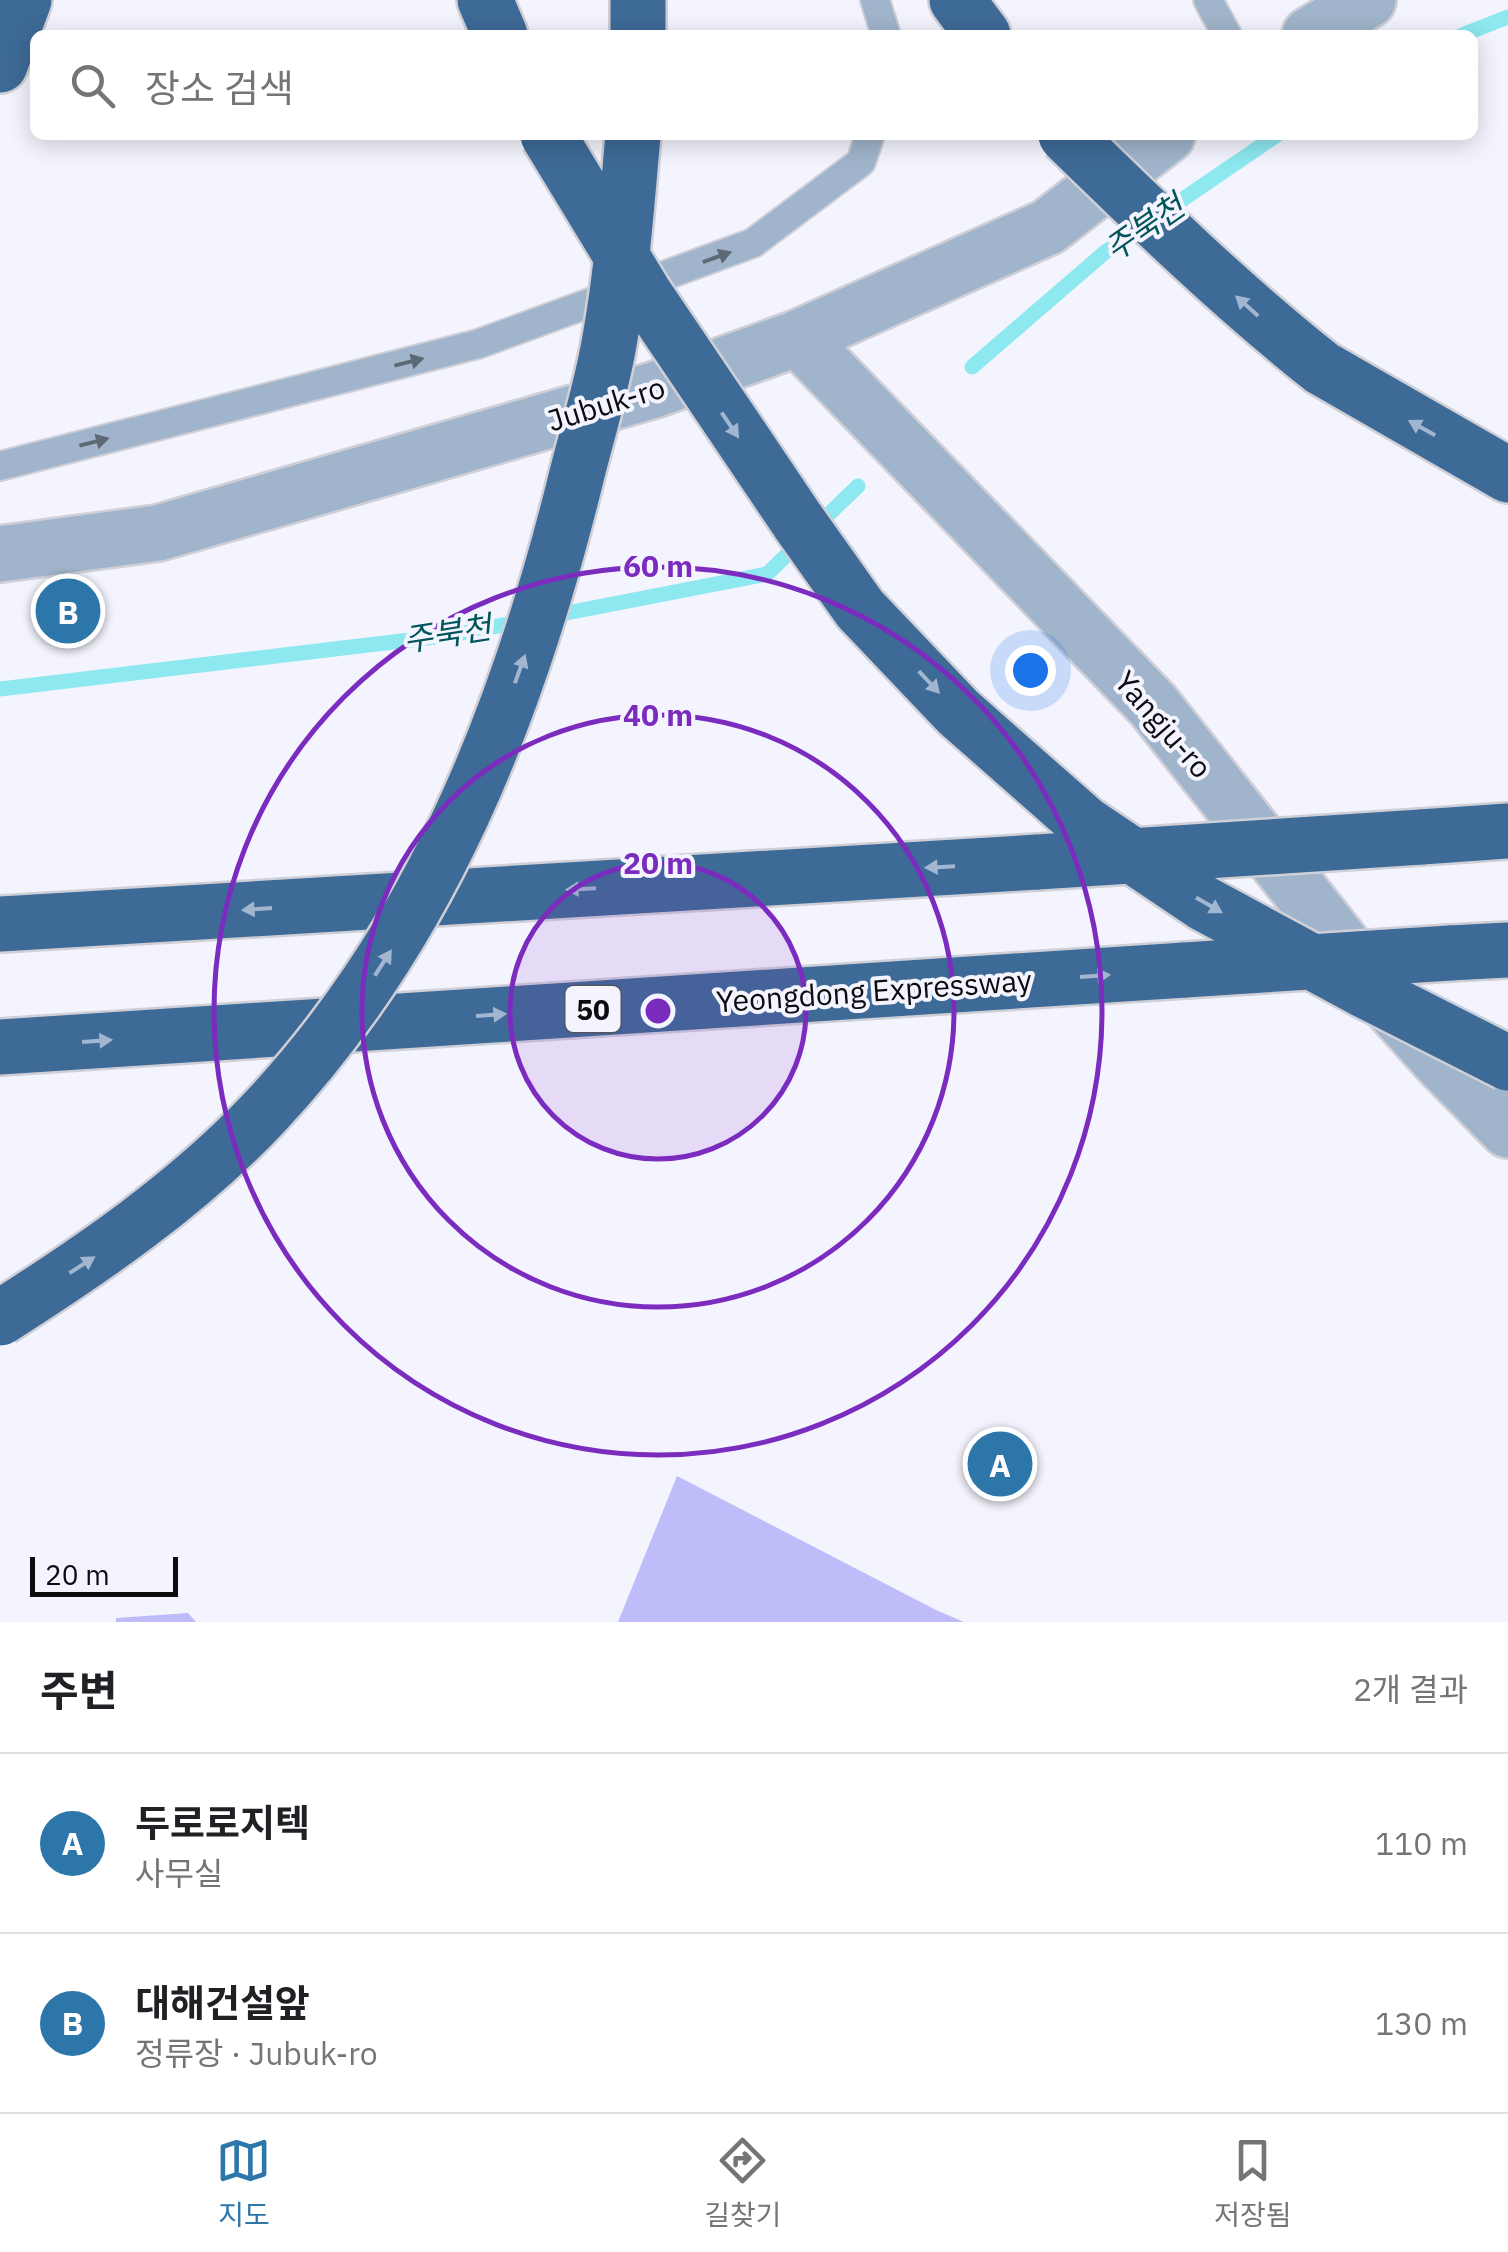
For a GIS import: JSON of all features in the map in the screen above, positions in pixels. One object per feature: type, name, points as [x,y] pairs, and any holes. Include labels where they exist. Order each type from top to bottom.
[{"type":"highway","points":[[0,65],[24,0]]},
{"type":"highway","points":[[484,0],[498,30]]},
{"type":"highway","points":[[638,0],[638,30]]},
{"type":"highway","points":[[551,140],[654,308],[860,609],[958,712],[1084,823],[1203,903],[1366,992],[1508,1063]]},
{"type":"highway","points":[[0,1318],[113,1245],[182,1190],[262,1116],[327,1040],[383,964],[428,887],[469,803],[524,658],[564,528],[610,340],[632,140]]},
{"type":"highway","points":[[1071,140],[1186,252],[1322,368],[1508,475]]},
{"type":"highway","points":[[0,924],[1508,830]]},
{"type":"highway","name":"Yeongdong Expressway","points":[[0,1047],[1508,950]]},
{"type":"street","points":[[1318,30],[1368,0]]},
{"type":"street","name":"Jubuk-ro","points":[[0,554],[158,533],[654,390],[798,338],[1048,227],[1161,140]]},
{"type":"street","name":"Yangju-ro","points":[[798,338],[1153,704],[1395,1010],[1508,1130]]},
{"type":"lane","points":[[875,0],[884,30]]},
{"type":"lane","points":[[1208,0],[1224,30]]},
{"type":"lane","points":[[0,466],[478,344],[752,244],[860,162],[868,140]]},
{"type":"shaded area","points":[[677,1476],[936,1610],[964,1622],[618,1622]]},
{"type":"shaded area","points":[[188,1613],[196,1622],[116,1622],[116,1618]]},
{"type":"waterway","name":"주북천","points":[[1475,30],[1508,17]]},
{"type":"waterway","name":"주북천","points":[[972,367],[1104,253],[1270,140]]},
{"type":"waterway","name":"주북천","points":[[551,616],[767,574],[858,486]]},
{"type":"waterway","name":"주북천","points":[[0,689],[452,635],[523,621]]},
{"type":"place","name":"대해건설앞","points":[[68,611]]},
{"type":"place","name":"두로로지텍","points":[[1000,1464]]}]
